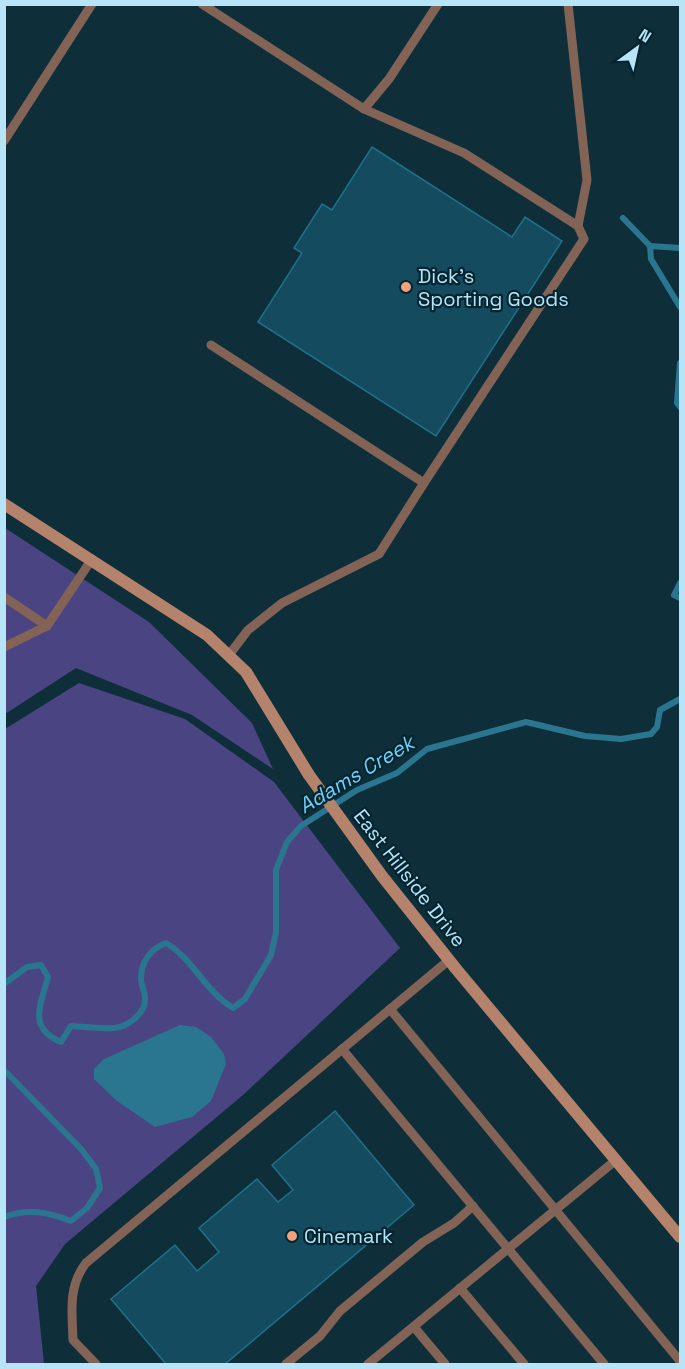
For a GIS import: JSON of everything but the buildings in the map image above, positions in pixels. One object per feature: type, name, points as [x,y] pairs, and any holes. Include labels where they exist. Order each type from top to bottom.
[{"type":"street","name":"East Hillside Drive","points":[[4,504],[207,635],[230,655],[258,690],[309,775],[352,836],[449,960],[681,1237]]},
{"type":"lane","points":[[4,141],[92,4]]},
{"type":"lane","points":[[202,4],[364,109],[464,153],[578,226],[584,239],[379,554],[282,603],[248,630],[230,655]]},
{"type":"lane","points":[[364,109],[389,79],[438,4]]},
{"type":"lane","points":[[568,4],[587,180],[578,226]]},
{"type":"lane","points":[[211,345],[424,483]]},
{"type":"lane","points":[[4,647],[46,626],[92,559]]},
{"type":"lane","points":[[4,597],[46,626]]},
{"type":"lane","points":[[96,1365],[73,1340],[72,1296],[76,1277],[81,1270],[449,960]]},
{"type":"lane","points":[[390,1009],[681,1361]]},
{"type":"lane","points":[[342,1049],[604,1365]]},
{"type":"lane","points":[[368,1365],[616,1160]]},
{"type":"lane","points":[[286,1365],[320,1336],[340,1311],[423,1242],[454,1223],[473,1206]]},
{"type":"lane","points":[[460,1288],[524,1365]]},
{"type":"lane","points":[[414,1327],[445,1365]]},
{"type":"shaded area","points":[[5,528],[149,622],[252,723],[273,769],[192,715],[76,668],[5,714]]},
{"type":"shaded area","points":[[79,683],[185,719],[274,782],[400,948],[243,1095],[65,1244],[36,1286],[44,1364],[5,1364],[5,729]]},
{"type":"water","points":[[180,1025],[196,1027],[211,1037],[224,1054],[226,1064],[211,1101],[192,1117],[155,1127],[117,1101],[94,1079],[94,1069],[104,1059]]},
{"type":"waterway","points":[[623,218],[650,246]]},
{"type":"waterway","name":"Adams Creek","points":[[680,248],[650,246],[651,259],[680,307]]},
{"type":"waterway","name":"Adams Creek","points":[[680,363],[677,403],[680,407]]},
{"type":"waterway","name":"Adams Creek","points":[[680,583],[674,595],[680,598]]},
{"type":"waterway","name":"Adams Creek","points":[[4,984],[27,967],[41,965],[48,977],[40,1006],[40,1022],[50,1036],[61,1042],[71,1026],[114,1028],[125,1025],[135,1018],[145,1004],[141,979],[145,962],[155,949],[166,943],[184,958],[223,1001],[233,1008],[245,999],[271,955],[276,932],[276,870],[287,842],[301,826],[357,790],[397,773],[427,749],[526,722],[585,736],[621,739],[651,734],[657,727],[660,710],[680,699]]},
{"type":"waterway","name":"Adams Creek","points":[[4,1070],[82,1150],[96,1169],[100,1188],[87,1208],[71,1221],[38,1212],[4,1217]]},
{"type":"place","name":"Dick's Sporting Goods","points":[[406,287]]},
{"type":"place","name":"Cinemark","points":[[292,1236]]}]
